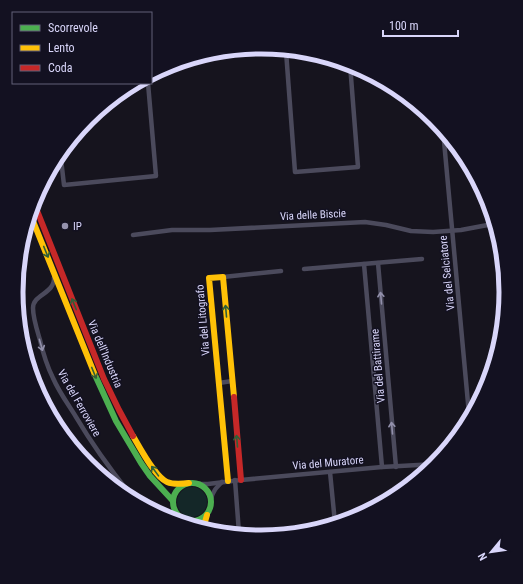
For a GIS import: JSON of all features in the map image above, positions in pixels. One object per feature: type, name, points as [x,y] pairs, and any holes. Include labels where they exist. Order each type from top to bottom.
[{"type":"main road","name":"Via dell'Industria","points":[[37,211],[100,372],[125,422],[141,450],[160,477],[174,484],[189,483]]},
{"type":"main road","name":"Via dell'Industria","points":[[34,222],[97,381],[116,421],[141,464],[150,476],[173,500]]},
{"type":"main road","points":[[223,277],[232,381],[231,481]]},
{"type":"main road","name":"Via del Litografo","points":[[223,277],[209,278],[219,383],[231,481]]},
{"type":"main road","points":[[178,515],[175,511],[173,500],[176,491],[184,484],[199,484],[207,490],[211,499],[210,510],[203,518],[192,520]]},
{"type":"main road","points":[[205,523],[207,514]]},
{"type":"street","points":[[286,55],[295,172],[358,167],[351,71]]},
{"type":"street","points":[[61,162],[64,185],[156,176],[148,84]]},
{"type":"street","name":"Via del Selciatore","points":[[444,138],[469,410]]},
{"type":"street","name":"Via delle Biscie","points":[[133,235],[172,230],[210,230],[365,222],[411,231],[452,231],[490,225]]},
{"type":"street","points":[[304,269],[422,259]]},
{"type":"street","name":"Via del Battirame","points":[[378,263],[396,467]]},
{"type":"street","name":"Via del Battirame","points":[[364,264],[382,467]]},
{"type":"street","points":[[223,277],[281,271]]},
{"type":"street","name":"Via del Ferroviere","points":[[54,272],[52,287],[36,300],[33,307],[37,330],[45,358],[63,397],[101,457],[124,487]]},
{"type":"street","points":[[219,383],[232,381]]},
{"type":"street","name":"Via del Muratore","points":[[199,484],[382,467],[424,465]]},
{"type":"street","points":[[330,472],[335,519]]},
{"type":"street","points":[[211,499],[216,487],[231,481],[239,529]]},
{"type":"green space","points":[[192,487],[203,491],[207,502],[203,513],[192,517],[181,513],[177,502],[181,491]]},
{"type":"traffic: fast","points":[[95,375],[116,421],[141,463],[150,476],[173,501]]},
{"type":"traffic: fast","points":[[177,515],[173,506],[173,498],[178,488],[185,484],[196,483],[206,488],[210,495],[211,502]]},
{"type":"traffic: fast","points":[[196,521],[206,516],[210,509],[211,502]]},
{"type":"traffic: slow","points":[[34,222],[95,375]]},
{"type":"traffic: slow","points":[[228,481],[209,278],[223,277],[234,397]]},
{"type":"traffic: slow","points":[[133,436],[148,462],[162,479],[172,484],[189,483]]},
{"type":"traffic: slow","points":[[205,523],[207,515]]},
{"type":"traffic: jam","points":[[37,211],[104,379],[133,436]]},
{"type":"traffic: jam","points":[[234,397],[241,480]]},
{"type":"place","name":"IP","points":[[65,226]]}]
